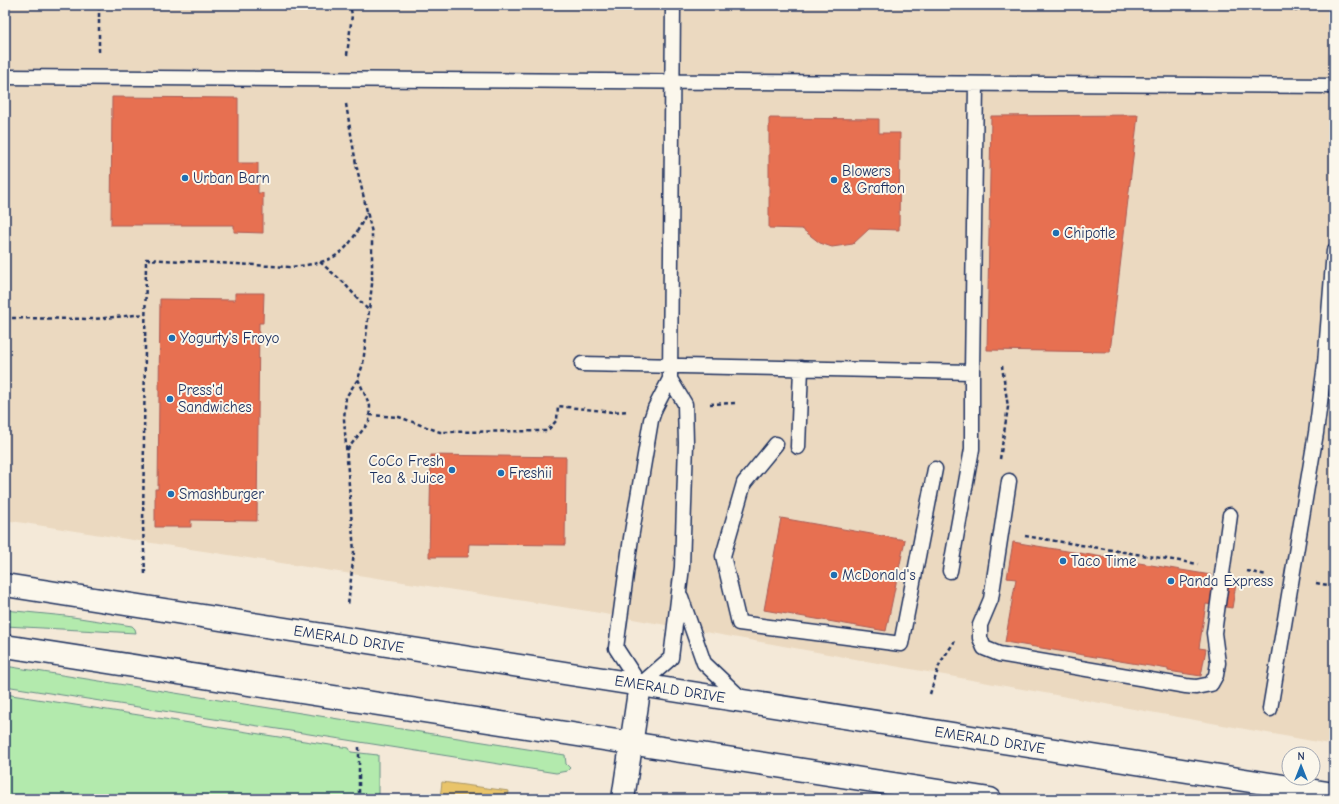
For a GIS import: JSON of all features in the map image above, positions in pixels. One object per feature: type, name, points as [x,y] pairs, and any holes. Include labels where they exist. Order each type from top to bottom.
[{"type":"street","name":"EMERALD DRIVE","points":[[5,585],[1334,794]]},
{"type":"street","points":[[5,646],[990,799]]},
{"type":"street","points":[[623,799],[640,685]]},
{"type":"lane","points":[[670,372],[685,404],[686,443],[680,593],[672,658],[640,685],[616,648],[631,538],[651,420],[670,372],[673,5]]},
{"type":"lane","points":[[5,77],[1334,86]]},
{"type":"lane","points":[[950,571],[972,449],[976,84]]},
{"type":"lane","points":[[1270,709],[1317,426],[1325,364],[1334,252]]},
{"type":"lane","points":[[582,364],[670,372],[801,368],[972,372]]},
{"type":"lane","points":[[798,447],[801,368]]},
{"type":"lane","points":[[776,444],[744,483],[724,556],[739,622],[901,644],[936,469]]},
{"type":"lane","points":[[1009,481],[992,599],[980,625],[980,638],[984,648],[999,654],[1186,686],[1196,687],[1211,684],[1216,675],[1218,663],[1214,633],[1230,514]]},
{"type":"lane","points":[[680,593],[704,663],[745,701]]},
{"type":"path","points":[[99,5],[99,77]]},
{"type":"path","points":[[348,605],[354,552],[344,419],[346,397],[358,379],[363,364],[372,284],[372,233],[356,164],[346,108],[346,79],[352,15],[350,5]]},
{"type":"path","points":[[1296,5],[1296,12]]},
{"type":"path","points":[[145,574],[143,526],[146,259],[289,268],[330,260],[342,252],[357,232],[367,212]]},
{"type":"path","points":[[320,262],[342,282],[369,311]]},
{"type":"path","points":[[5,318],[94,319],[146,314]]},
{"type":"path","points":[[347,450],[369,422],[370,406],[358,379]]},
{"type":"path","points":[[685,404],[736,403]]},
{"type":"path","points":[[370,415],[399,417],[440,432],[547,431],[558,420],[558,406],[614,412],[655,408]]},
{"type":"path","points":[[1001,532],[1334,586]]},
{"type":"path","points":[[359,747],[359,799]]},
{"type":"shaded area","points":[[5,5],[1334,5],[1334,745],[588,611],[5,520]]},
{"type":"green space","points":[[5,610],[66,616],[132,626],[136,633],[5,626]]},
{"type":"green space","points":[[5,666],[565,755],[566,764],[570,768],[567,771],[556,773],[5,686]]},
{"type":"green space","points":[[5,694],[349,748],[351,752],[378,755],[378,799],[5,799]]},
{"type":"building: Homes","points":[[442,782],[509,791],[508,799],[436,799],[440,798]]},
{"type":"building: Shops","name":"Urban Barn","points":[[112,97],[238,98],[238,163],[258,163],[258,193],[263,193],[263,233],[234,232],[234,225],[111,225]]},
{"type":"building: Shops","name":"Chipotle","points":[[1138,115],[1110,352],[987,350],[991,116]]},
{"type":"building: Shops","name":"Blowers & Grafton","points":[[769,118],[879,119],[879,133],[900,133],[899,230],[869,229],[853,244],[832,247],[820,243],[802,229],[769,228]]},
{"type":"building: Shops","points":[[235,293],[264,293],[263,323],[259,323],[257,521],[191,520],[191,527],[155,527],[155,489],[158,489],[160,299],[235,300]]},
{"type":"building: Shops","points":[[431,455],[566,457],[565,545],[469,544],[468,557],[429,557]]},
{"type":"building: Shops","name":"McDonald's","points":[[781,518],[905,540],[886,631],[764,610]]},
{"type":"building: Shops","points":[[1013,542],[1211,575],[1210,580],[1236,584],[1232,608],[1206,604],[1199,648],[1206,649],[1201,676],[1168,671],[1168,669],[1005,642],[1016,579],[1007,578]]},
{"type":"place","name":"Urban Barn","points":[[185,178]]},
{"type":"place","name":"Blowers & Grafton","points":[[834,180]]},
{"type":"place","name":"Chipotle","points":[[1056,233]]},
{"type":"place","name":"Yogurty's Froyo","points":[[172,338]]},
{"type":"place","name":"Press'd Sandwiches","points":[[170,399]]},
{"type":"place","name":"CoCo Fresh Tea & Juice","points":[[452,470]]},
{"type":"place","name":"Freshii","points":[[501,473]]},
{"type":"place","name":"Smashburger","points":[[171,494]]},
{"type":"place","name":"Taco Time","points":[[1063,561]]},
{"type":"place","name":"McDonald's","points":[[834,575]]},
{"type":"place","name":"Panda Express","points":[[1171,581]]}]
